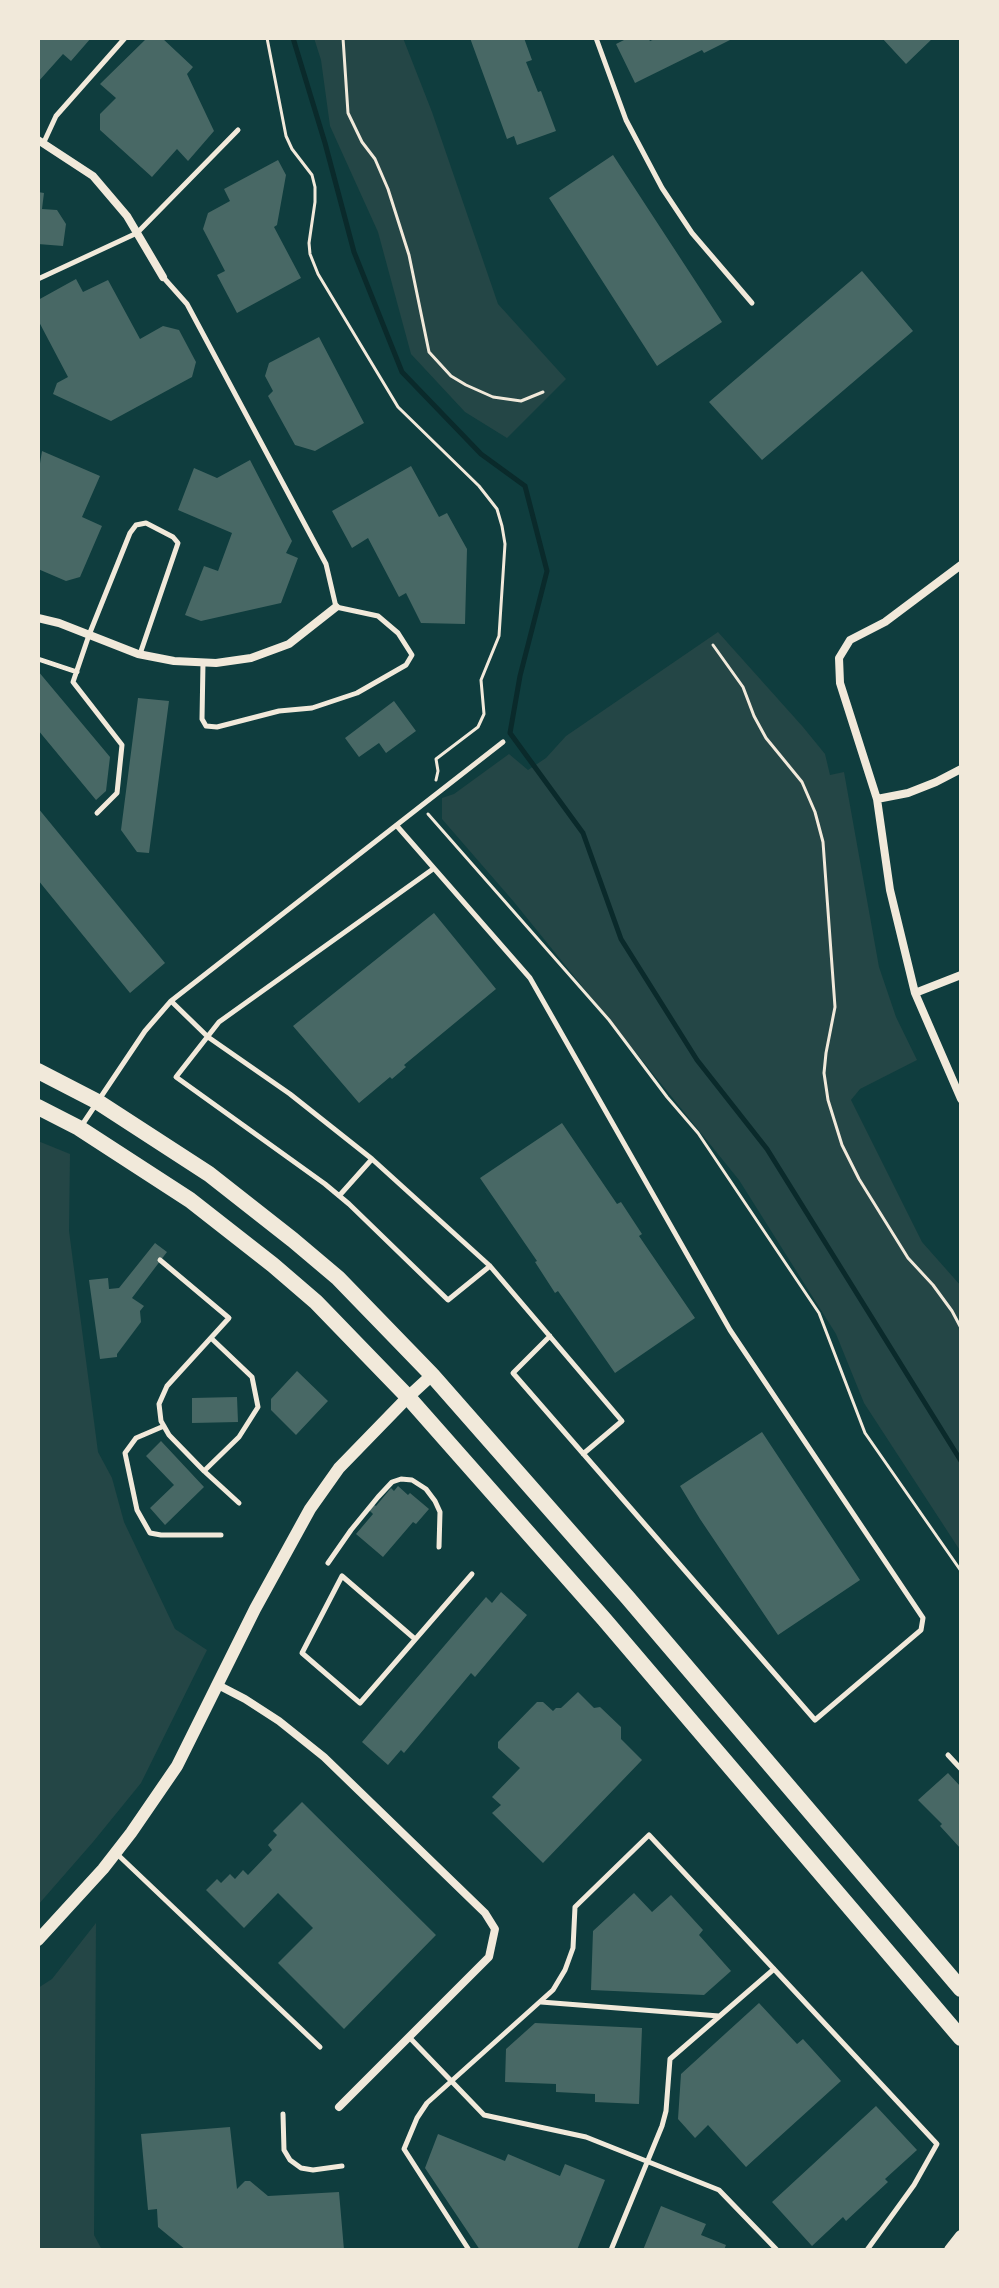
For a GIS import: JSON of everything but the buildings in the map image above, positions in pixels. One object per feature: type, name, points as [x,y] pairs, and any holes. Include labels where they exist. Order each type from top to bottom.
[{"type":"main road","points":[[38,1071],[98,1102],[209,1174],[338,1278],[432,1375],[628,1598],[961,1989]]},
{"type":"main road","points":[[38,1107],[79,1128],[190,1200],[316,1302],[408,1397],[604,1619],[961,2038]]},
{"type":"street","points":[[41,141],[93,176],[127,216],[163,277]]},
{"type":"street","points":[[961,565],[885,622],[850,640],[839,658],[840,683],[877,799],[890,890],[915,993],[961,1099]]},
{"type":"street","points":[[38,618],[140,654],[174,661],[216,663],[251,658],[289,644],[336,607]]},
{"type":"street","points":[[877,799],[908,793],[961,769]]},
{"type":"street","points":[[915,993],[961,975]]},
{"type":"street","points":[[38,1940],[116,1852],[177,1766],[282,1556],[310,1509],[339,1468],[432,1375]]},
{"type":"street","points":[[218,1685],[279,1721],[324,1757],[485,1913],[495,1929],[489,1957],[339,2107]]},
{"type":"street","points":[[950,2250],[961,2236]]},
{"type":"lane","points":[[41,141],[56,116],[125,38]]},
{"type":"lane","points":[[596,38],[626,120],[662,188],[692,233],[752,303]]},
{"type":"lane","points":[[38,279],[137,233],[238,130]]},
{"type":"lane","points":[[163,277],[187,304],[326,564],[336,607],[378,616],[398,633],[412,655],[406,665],[357,693],[312,708],[279,711],[217,727],[206,726],[202,719],[203,663]]},
{"type":"lane","points":[[97,813],[117,793],[122,745],[73,682],[130,533],[136,525],[146,523],[173,537],[178,543],[140,654]]},
{"type":"lane","points":[[38,659],[77,672]]},
{"type":"lane","points":[[79,1128],[145,1031],[171,1001],[503,742]]},
{"type":"lane","points":[[397,826],[530,978],[730,1330],[923,1618],[921,1630],[815,1720],[513,1373],[550,1336]]},
{"type":"lane","points":[[433,869],[219,1022],[176,1077],[339,1196],[448,1300],[490,1266]]},
{"type":"lane","points":[[171,1001],[208,1037],[290,1094],[372,1159],[490,1266],[622,1421],[583,1454]]},
{"type":"lane","points":[[339,1196],[372,1159]]},
{"type":"lane","points":[[160,1260],[229,1318],[167,1386],[159,1412],[169,1435],[239,1503]]},
{"type":"lane","points":[[204,1471],[239,1437],[258,1407],[252,1377],[211,1338]]},
{"type":"lane","points":[[164,1426],[136,1438],[125,1453],[137,1510],[150,1533],[221,1535]]},
{"type":"lane","points":[[328,1563],[378,1497],[392,1482],[401,1479],[412,1480],[426,1489],[435,1501],[440,1512],[439,1547]]},
{"type":"lane","points":[[415,1639],[342,1576],[302,1653],[360,1703],[472,1574]]},
{"type":"lane","points":[[948,1755],[961,1769]]},
{"type":"lane","points":[[469,2250],[404,2149],[417,2118],[427,2103],[553,1990],[569,1960],[575,1907],[649,1835],[937,2144],[914,2185],[867,2250]]},
{"type":"lane","points":[[116,1852],[320,2047]]},
{"type":"lane","points":[[611,2250],[666,2111],[670,2059],[774,1969]]},
{"type":"lane","points":[[540,2002],[720,2016]]},
{"type":"lane","points":[[408,2036],[484,2115],[586,2137],[719,2190],[777,2250]]},
{"type":"lane","points":[[283,2114],[284,2150],[290,2160],[301,2168],[313,2170],[342,2166]]},
{"type":"path","points":[[267,38],[286,136],[312,175],[315,187],[309,243],[318,274],[398,407],[479,486],[497,509],[502,526],[505,544],[499,636],[481,680],[484,714],[478,727],[436,759],[438,771]]},
{"type":"path","points":[[343,38],[348,113],[362,142],[375,159],[388,189],[409,255],[429,352],[451,376],[493,397],[521,401],[543,392]]},
{"type":"path","points":[[713,645],[743,687],[766,738],[802,782],[823,842],[835,1007],[824,1073],[828,1100],[842,1145],[859,1179],[908,1258],[933,1285],[961,1328]]},
{"type":"path","points":[[437,825],[609,1020],[698,1133],[819,1313],[865,1433],[961,1571]]},
{"type":"shaded area","points":[[314,38],[403,38],[432,112],[498,304],[566,379],[507,438],[465,412],[411,354],[378,232],[330,126],[321,60]]},
{"type":"shaded area","points":[[718,632],[825,754],[830,775],[844,772],[879,967],[896,1017],[917,1060],[860,1089],[851,1100],[922,1242],[961,1286],[961,1552],[864,1403],[836,1334],[739,1180],[514,902],[442,819],[442,798],[454,794],[509,754],[528,770],[546,758],[566,736]]},
{"type":"shaded area","points":[[38,1141],[70,1154],[69,1231],[98,1452],[112,1478],[124,1522],[175,1629],[207,1650],[141,1783],[38,1905]]},
{"type":"shaded area","points":[[96,1923],[94,2235],[102,2250],[38,2250],[38,1988],[52,1979]]},
{"type":"waterway","points":[[293,38],[354,252],[402,372],[481,454],[525,486],[547,571],[520,676],[510,733],[583,833],[621,939],[697,1060],[767,1149],[961,1461]]}]
